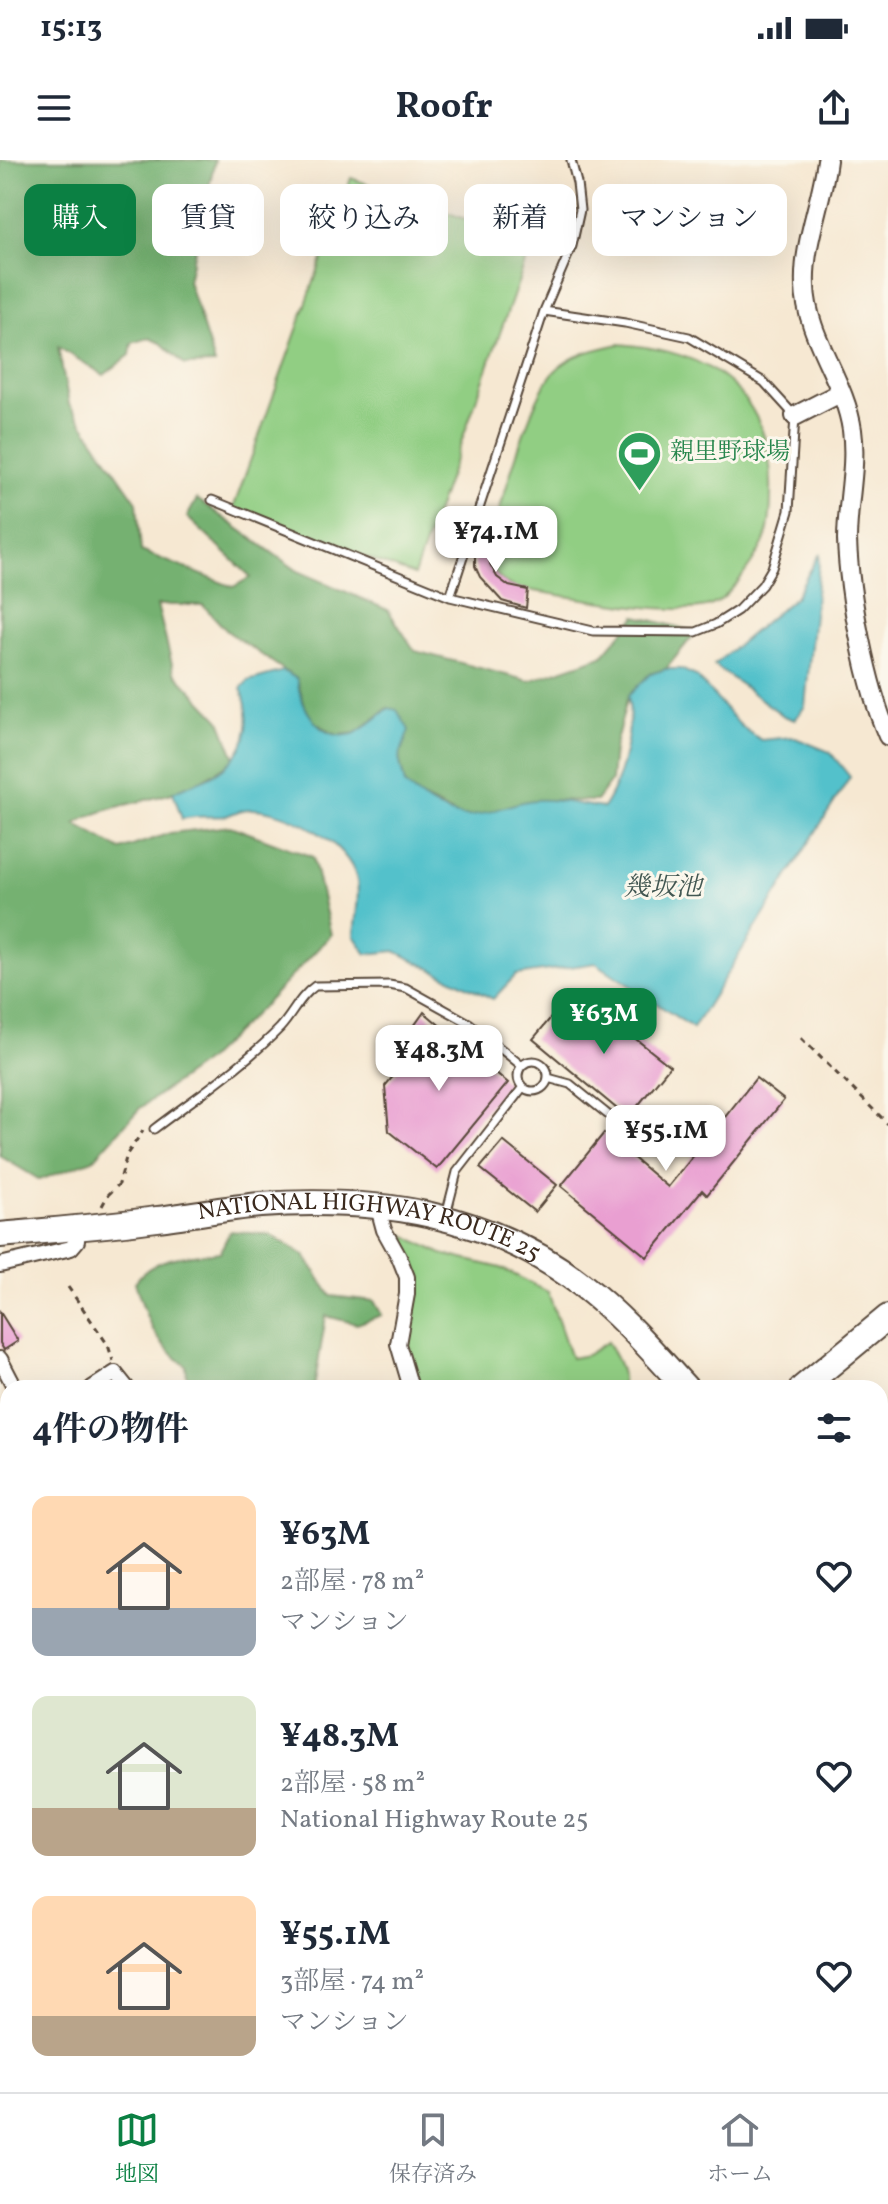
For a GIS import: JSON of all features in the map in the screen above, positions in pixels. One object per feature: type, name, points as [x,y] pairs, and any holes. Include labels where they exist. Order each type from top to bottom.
[{"type":"main road","name":"NATIONAL HIGHWAY ROUTE 25","points":[[0,1235],[258,1205],[377,1204],[446,1218],[495,1234],[581,1284],[616,1314],[678,1380]]},
{"type":"main road","points":[[812,1380],[888,1317]]},
{"type":"street","points":[[827,160],[807,250],[805,288],[815,329],[852,431],[847,540],[852,584],[872,694],[888,736]]},
{"type":"street","points":[[795,416],[840,393]]},
{"type":"street","points":[[377,1204],[384,1230],[407,1277],[398,1344],[409,1380]]},
{"type":"street","points":[[0,1265],[71,1248],[86,1226]]},
{"type":"street","points":[[0,1359],[11,1380]]},
{"type":"street","points":[[104,1380],[115,1373],[121,1380]]},
{"type":"lane","points":[[450,597],[544,311],[572,246],[580,210],[571,160]]},
{"type":"lane","points":[[212,500],[450,597],[593,631],[696,632],[726,619],[762,585],[779,552],[792,485],[795,416],[764,382],[689,337],[625,323],[544,311]]},
{"type":"lane","points":[[154,1129],[250,1055],[281,1026],[299,1000],[315,986],[389,985],[406,988],[469,1023],[522,1066]]},
{"type":"lane","points":[[531,1061],[540,1063],[546,1069],[548,1078],[541,1089],[532,1091],[523,1087],[518,1074],[522,1066],[531,1061]]},
{"type":"lane","points":[[548,1078],[570,1084],[638,1139]]},
{"type":"lane","points":[[446,1218],[457,1172],[523,1087]]},
{"type":"path","points":[[801,1038],[888,1124]]},
{"type":"path","points":[[86,1226],[119,1184],[133,1143],[150,1124],[154,1129]]},
{"type":"path","points":[[68,1287],[108,1345],[115,1373]]},
{"type":"green space","points":[[0,160],[215,160],[210,184],[152,184],[152,256],[194,256],[188,281],[215,364],[185,365],[161,343],[149,338],[132,343],[130,355],[104,375],[58,347],[69,404],[137,502],[141,551],[233,587],[251,577],[187,517],[197,499],[298,571],[388,610],[415,651],[529,681],[602,656],[636,616],[696,632],[666,669],[650,674],[628,696],[614,749],[611,781],[596,801],[538,800],[474,816],[459,816],[420,797],[405,785],[399,758],[402,748],[388,708],[356,733],[338,735],[330,732],[313,721],[305,707],[297,679],[227,631],[203,605],[157,605],[174,672],[220,720],[235,759],[178,791],[109,809],[75,824],[121,850],[170,833],[230,826],[313,857],[331,935],[206,1061],[140,1108],[93,1160],[40,1180],[0,1156]]},
{"type":"green space","points":[[351,178],[368,184],[349,184]]},
{"type":"green space","points":[[448,213],[464,219],[464,256],[527,256],[414,575],[233,509],[323,256],[448,256]]},
{"type":"green space","name":"親里野球場","points":[[619,344],[670,352],[706,366],[743,397],[760,426],[771,477],[767,532],[759,552],[744,574],[727,595],[714,604],[699,608],[650,608],[521,589],[501,580],[491,564],[488,549],[508,481],[526,427],[546,383],[570,359]]},
{"type":"green space","points":[[230,1231],[271,1235],[305,1256],[331,1296],[374,1301],[382,1315],[357,1324],[326,1316],[315,1380],[187,1380],[186,1366],[166,1348],[153,1329],[135,1282],[152,1266],[162,1262],[220,1252]]},
{"type":"green space","points":[[404,1235],[442,1254],[501,1268],[548,1292],[571,1358],[587,1355],[607,1342],[621,1370],[622,1380],[416,1380],[405,1336],[412,1309],[416,1267]]},
{"type":"water","points":[[820,553],[805,706],[795,720],[784,716],[714,665],[795,597]]},
{"type":"water","name":"幾坂池","points":[[681,669],[696,676],[741,726],[761,740],[793,737],[830,752],[850,777],[693,1028],[596,963],[516,975],[493,999],[395,951],[367,954],[354,936],[357,880],[352,866],[329,841],[297,821],[264,810],[246,809],[225,816],[182,819],[173,792],[213,775],[234,758],[245,738],[247,726],[241,688],[248,681],[283,671],[297,679],[308,711],[321,728],[330,733],[353,734],[389,708],[397,710],[409,730],[399,758],[405,785],[445,811],[472,816],[534,800],[603,808],[615,784],[624,754],[629,723],[628,696],[650,674]]},
{"type":"building","points":[[480,530],[493,534],[488,549],[490,564],[497,577],[509,586],[528,590],[526,608],[502,601],[480,577],[475,566],[475,551]]},
{"type":"building","points":[[585,999],[670,1066],[628,1118],[533,1039],[554,1014],[565,1024]]},
{"type":"building","points":[[424,1012],[508,1083],[437,1169],[389,1131],[385,1086],[423,1040],[412,1029]]},
{"type":"building","points":[[756,1078],[784,1100],[707,1195],[702,1190],[647,1257],[561,1186],[604,1133],[668,1187],[713,1132],[697,1119],[705,1109],[721,1122]]},
{"type":"building","points":[[503,1141],[557,1185],[535,1212],[480,1168]]},
{"type":"building","points":[[0,1312],[18,1341],[4,1350],[0,1343]]},
{"type":"place","name":"親里野球場","points":[[639,492]]}]
